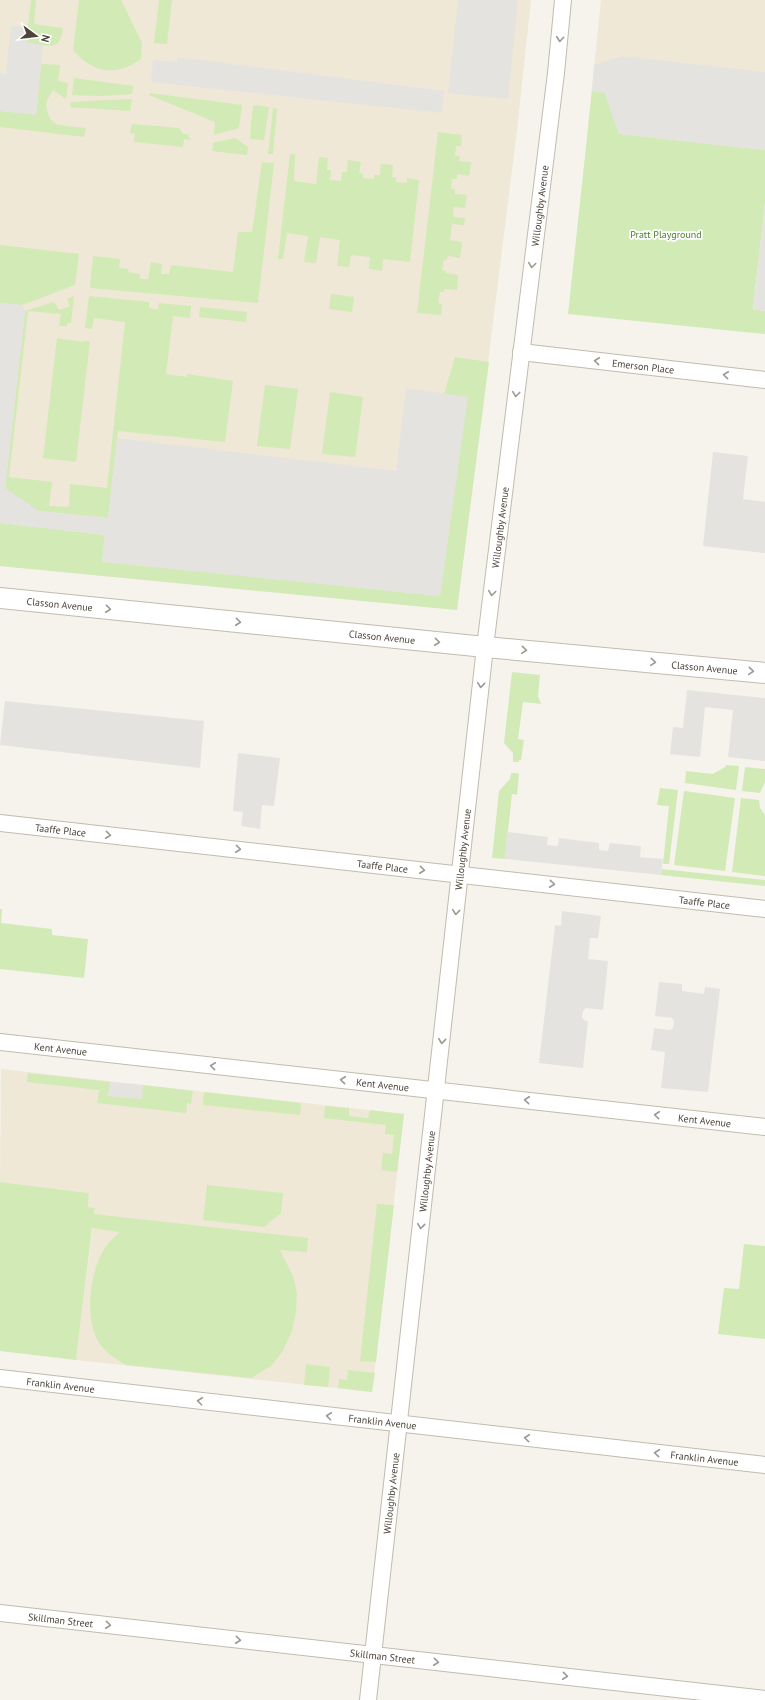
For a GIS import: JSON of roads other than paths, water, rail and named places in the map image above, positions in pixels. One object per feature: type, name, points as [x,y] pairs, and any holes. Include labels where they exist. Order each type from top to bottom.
[{"type":"street","name":"Willoughby Avenue","points":[[368,1700],[461,874],[485,647],[556,73],[563,0]]},
{"type":"street","name":"Emerson Place","points":[[521,352],[765,380]]},
{"type":"street","name":"Classon Avenue","points":[[0,598],[485,647],[765,673]]},
{"type":"street","name":"Taaffe Place","points":[[0,823],[765,908]]},
{"type":"street","name":"Kent Avenue","points":[[0,1042],[765,1127]]},
{"type":"street","name":"Franklin Avenue","points":[[0,1378],[765,1465]]},
{"type":"street","name":"Skillman Street","points":[[0,1613],[765,1699]]},
{"type":"park label","name":"Pratt Playground","points":[[666,234]]}]
